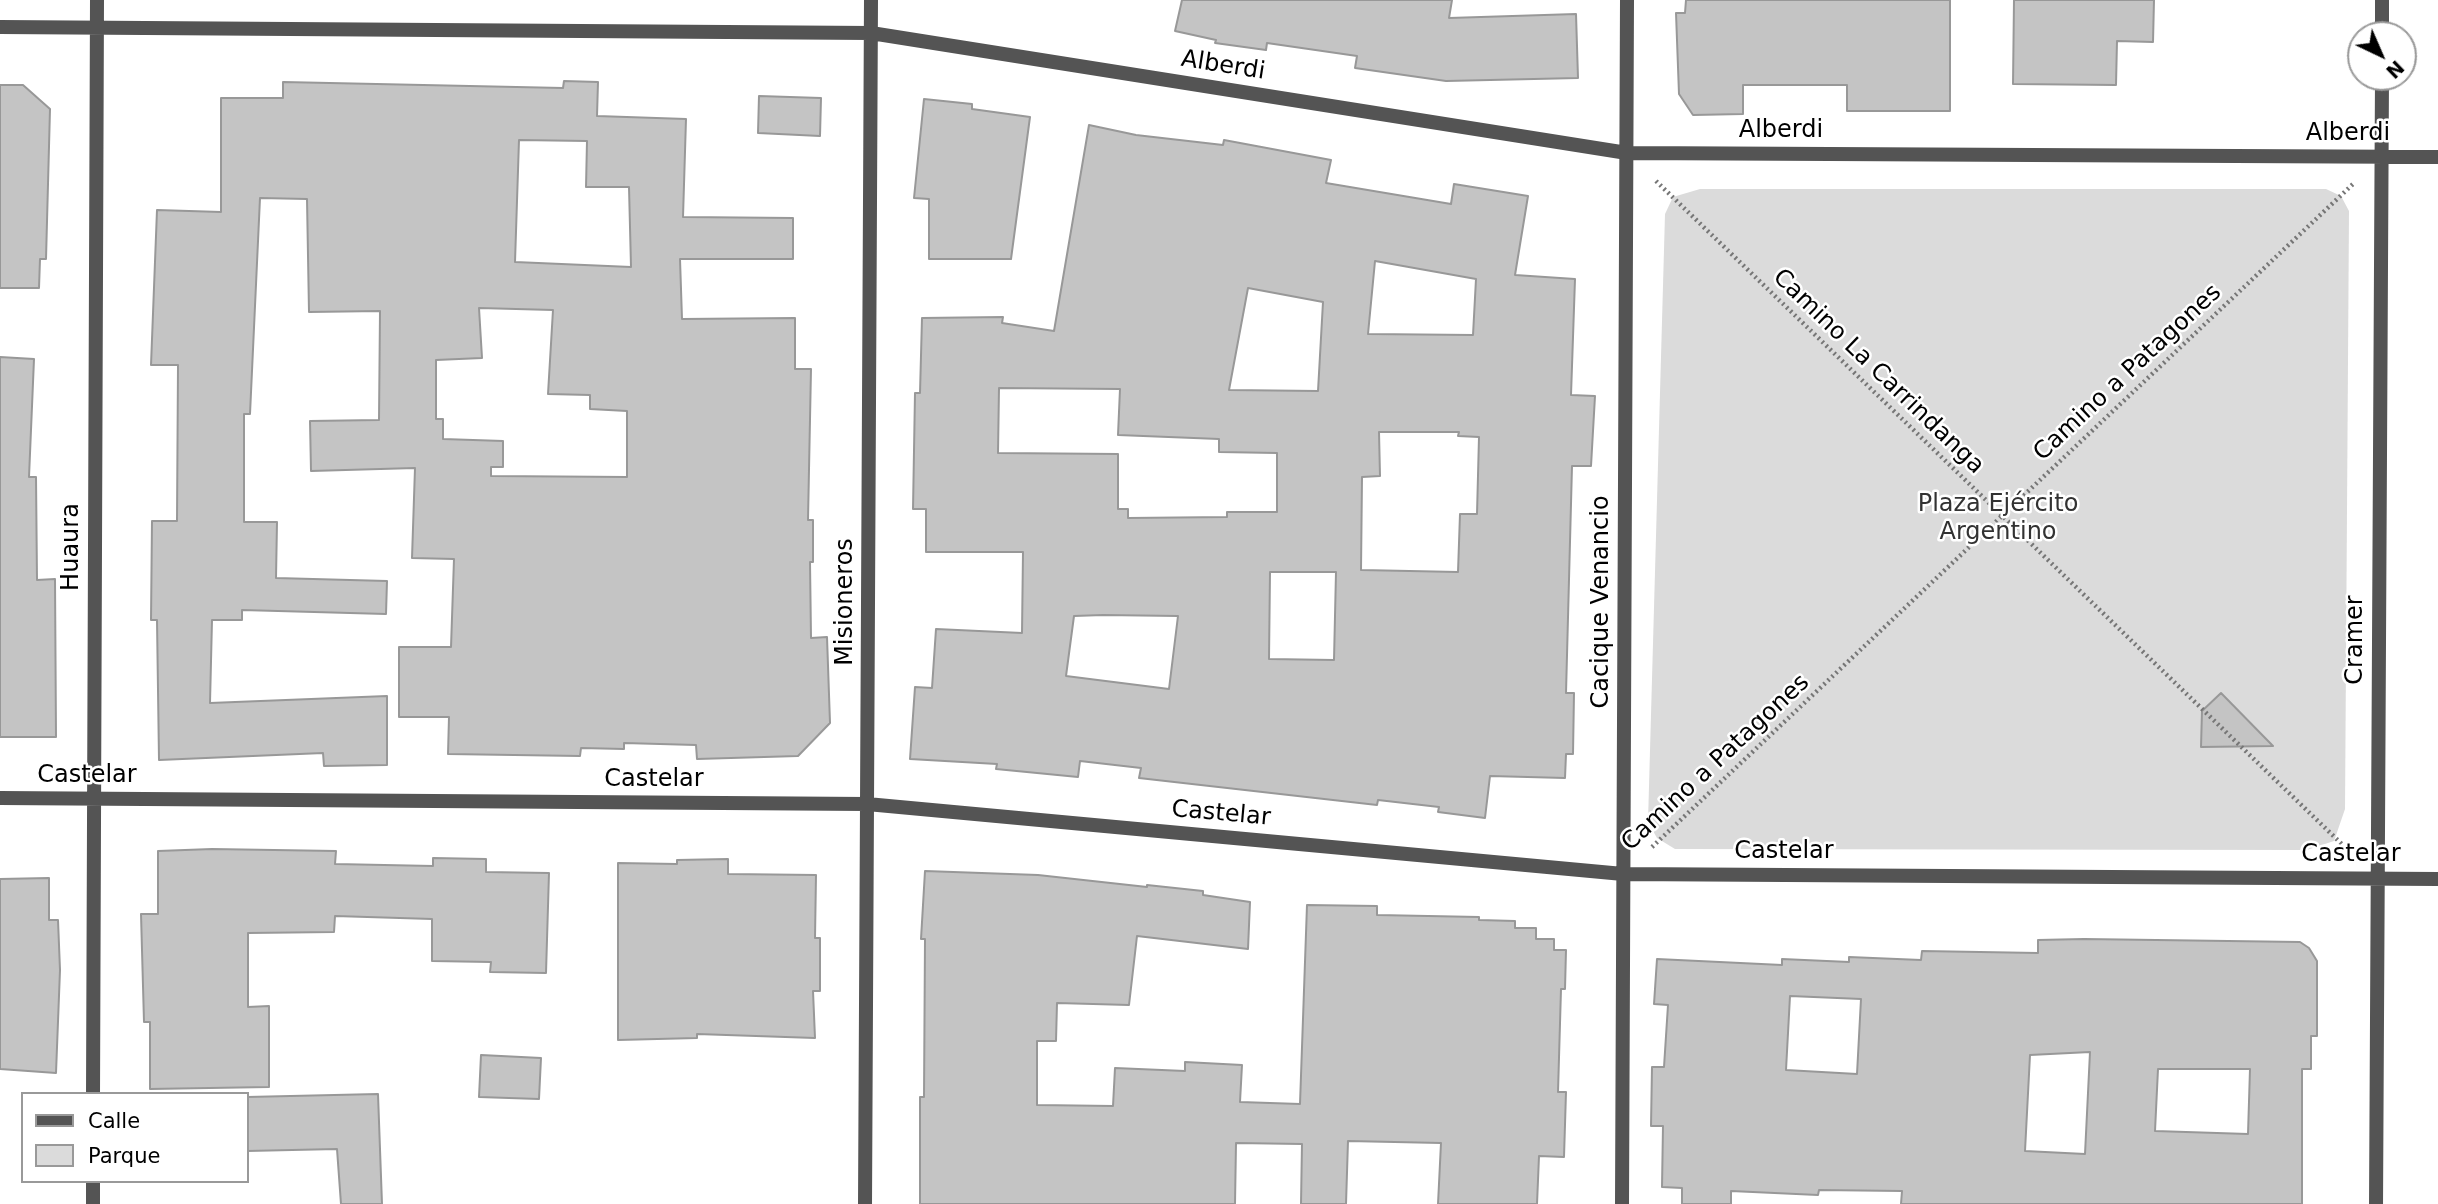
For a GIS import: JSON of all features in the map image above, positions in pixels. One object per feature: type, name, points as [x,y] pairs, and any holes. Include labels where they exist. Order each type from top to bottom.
[{"type":"street","name":"Huaura","points":[[93,1092],[97,0]]},
{"type":"street","name":"Misioneros","points":[[865,1204],[872,0]]},
{"type":"street","name":"Cacique Venancio","points":[[1622,1204],[1627,0]]},
{"type":"street","points":[[2382,0],[2382,21]]},
{"type":"street","name":"Alberdi","points":[[0,27],[872,33],[1627,153],[2438,157]]},
{"type":"street","name":"Cramer","points":[[2376,1204],[2382,91]]},
{"type":"street","name":"Castelar","points":[[0,798],[867,804],[1623,874],[2438,879]]},
{"type":"street","points":[[93,1183],[93,1204]]},
{"type":"path","name":"Camino La Carrindanga","points":[[1627,153],[2378,878]]},
{"type":"path","name":"Camino a Patagones","points":[[1623,874],[2381,157]]},
{"type":"green space","name":"Plaza Ejército Argentino","points":[[1700,189],[2326,189],[2341,196],[2349,211],[2345,809],[2334,841],[2307,850],[1675,849],[1657,838],[1648,822],[1665,214],[1673,197]]},
{"type":"building","points":[[1182,0],[1452,0],[1449,18],[1576,14],[1578,78],[1446,81],[1355,68],[1357,56],[1267,43],[1266,50],[1215,43],[1216,40],[1175,31]]},
{"type":"building","points":[[1686,0],[1950,0],[1950,111],[1847,111],[1847,85],[1743,85],[1743,114],[1693,115],[1679,94],[1676,13],[1685,13]]},
{"type":"building","points":[[2014,0],[2154,0],[2153,42],[2117,41],[2116,85],[2013,84]]},
{"type":"building","points":[[564,81],[598,82],[597,116],[686,119],[683,217],[793,218],[793,259],[680,259],[682,319],[795,318],[795,369],[811,369],[808,520],[813,520],[813,562],[810,562],[811,638],[827,637],[830,723],[798,756],[697,759],[696,745],[624,743],[624,749],[581,748],[580,756],[448,754],[449,717],[399,717],[399,647],[451,647],[454,559],[412,558],[415,468],[311,471],[310,421],[379,420],[380,311],[309,312],[307,199],[260,198],[250,414],[244,414],[244,522],[277,522],[276,578],[387,581],[386,614],[242,610],[242,620],[212,620],[210,703],[387,696],[387,765],[324,766],[323,753],[159,760],[157,620],[151,620],[152,521],[177,521],[178,365],[151,365],[157,210],[221,212],[221,98],[283,98],[283,82],[563,88]],"holes":[[[519,140],[587,141],[586,187],[629,187],[631,267],[515,262]],[[479,308],[553,310],[548,394],[590,395],[590,409],[627,411],[627,477],[491,476],[491,467],[503,467],[503,441],[443,439],[443,419],[436,419],[436,360],[482,358]]]},
{"type":"building","points":[[0,85],[23,85],[50,109],[46,259],[40,259],[39,288],[0,288]]},
{"type":"building","points":[[759,96],[821,98],[820,136],[758,133]]},
{"type":"building","points":[[924,99],[972,104],[972,109],[1030,117],[1011,259],[929,259],[929,199],[914,198]]},
{"type":"building","points":[[1089,125],[1136,135],[1223,145],[1224,140],[1331,160],[1326,183],[1451,204],[1454,184],[1528,196],[1515,275],[1575,279],[1571,395],[1595,396],[1591,466],[1572,466],[1566,693],[1574,693],[1573,754],[1566,754],[1565,778],[1490,776],[1485,818],[1438,812],[1439,807],[1378,800],[1377,805],[1139,778],[1141,768],[1080,761],[1078,777],[996,769],[997,764],[910,759],[915,687],[932,688],[936,629],[1022,633],[1023,552],[926,552],[926,509],[913,509],[915,393],[920,393],[922,318],[1003,317],[1002,323],[1054,331]],"holes":[[[1375,261],[1476,279],[1473,335],[1368,334]],[[1248,288],[1323,302],[1318,391],[1229,390]],[[999,388],[1120,389],[1118,435],[1219,439],[1219,452],[1277,453],[1277,512],[1227,512],[1227,517],[1128,518],[1128,509],[1118,509],[1118,454],[998,453]],[[1379,432],[1459,432],[1458,436],[1479,437],[1477,514],[1460,514],[1458,572],[1361,570],[1362,477],[1380,476]],[[1270,572],[1336,572],[1334,660],[1269,659]],[[1074,616],[1178,616],[1169,689],[1066,676]]]},
{"type":"building","points":[[0,357],[34,359],[29,477],[36,477],[37,580],[55,579],[56,737],[0,737]]},
{"type":"building","points":[[2221,693],[2273,746],[2201,747],[2202,711]]},
{"type":"building","points":[[158,851],[336,851],[335,864],[433,866],[433,858],[486,859],[486,872],[549,873],[546,973],[490,972],[491,962],[432,961],[432,919],[335,916],[334,932],[248,933],[248,1007],[269,1006],[269,1087],[150,1089],[150,1022],[144,1022],[141,914],[158,914]]},
{"type":"building","points":[[728,859],[728,874],[816,875],[815,938],[820,938],[820,991],[813,991],[815,1038],[697,1034],[697,1038],[618,1040],[618,863],[677,864],[677,860]]},
{"type":"building","points":[[925,871],[1038,875],[1147,885],[1203,891],[1203,895],[1250,902],[1248,949],[1137,936],[1129,1005],[1057,1003],[1056,1041],[1037,1041],[1037,1105],[1113,1106],[1115,1068],[1185,1071],[1185,1062],[1242,1065],[1240,1102],[1300,1104],[1307,905],[1377,906],[1377,915],[1479,917],[1479,920],[1515,921],[1515,928],[1536,928],[1536,939],[1554,939],[1554,950],[1566,950],[1565,989],[1561,989],[1558,1092],[1566,1092],[1564,1157],[1539,1156],[1537,1204],[1438,1204],[1441,1143],[1348,1141],[1346,1204],[1301,1204],[1302,1144],[1236,1143],[1235,1204],[920,1204],[925,939],[921,939]]},
{"type":"building","points":[[49,878],[49,920],[58,920],[60,970],[56,1073],[0,1069],[0,879]]},
{"type":"building","points":[[2038,940],[2300,942],[2309,948],[2317,961],[2317,1036],[2311,1036],[2311,1069],[2302,1069],[2302,1204],[1901,1204],[1902,1191],[1819,1190],[1818,1195],[1731,1191],[1731,1204],[1682,1204],[1682,1188],[1662,1187],[1663,1126],[1651,1126],[1652,1067],[1664,1067],[1668,1005],[1654,1004],[1657,959],[1782,965],[1782,959],[1849,962],[1849,957],[1921,960],[1922,951],[2038,953]],"holes":[[[1790,996],[1861,999],[1857,1074],[1786,1070]],[[2090,1052],[2085,1154],[2025,1151],[2030,1055]],[[2158,1069],[2250,1069],[2248,1134],[2155,1131]]]},
{"type":"building","points":[[481,1055],[541,1058],[539,1099],[479,1097]]},
{"type":"building","points":[[378,1094],[382,1204],[341,1204],[337,1149],[248,1151],[248,1097]]}]
